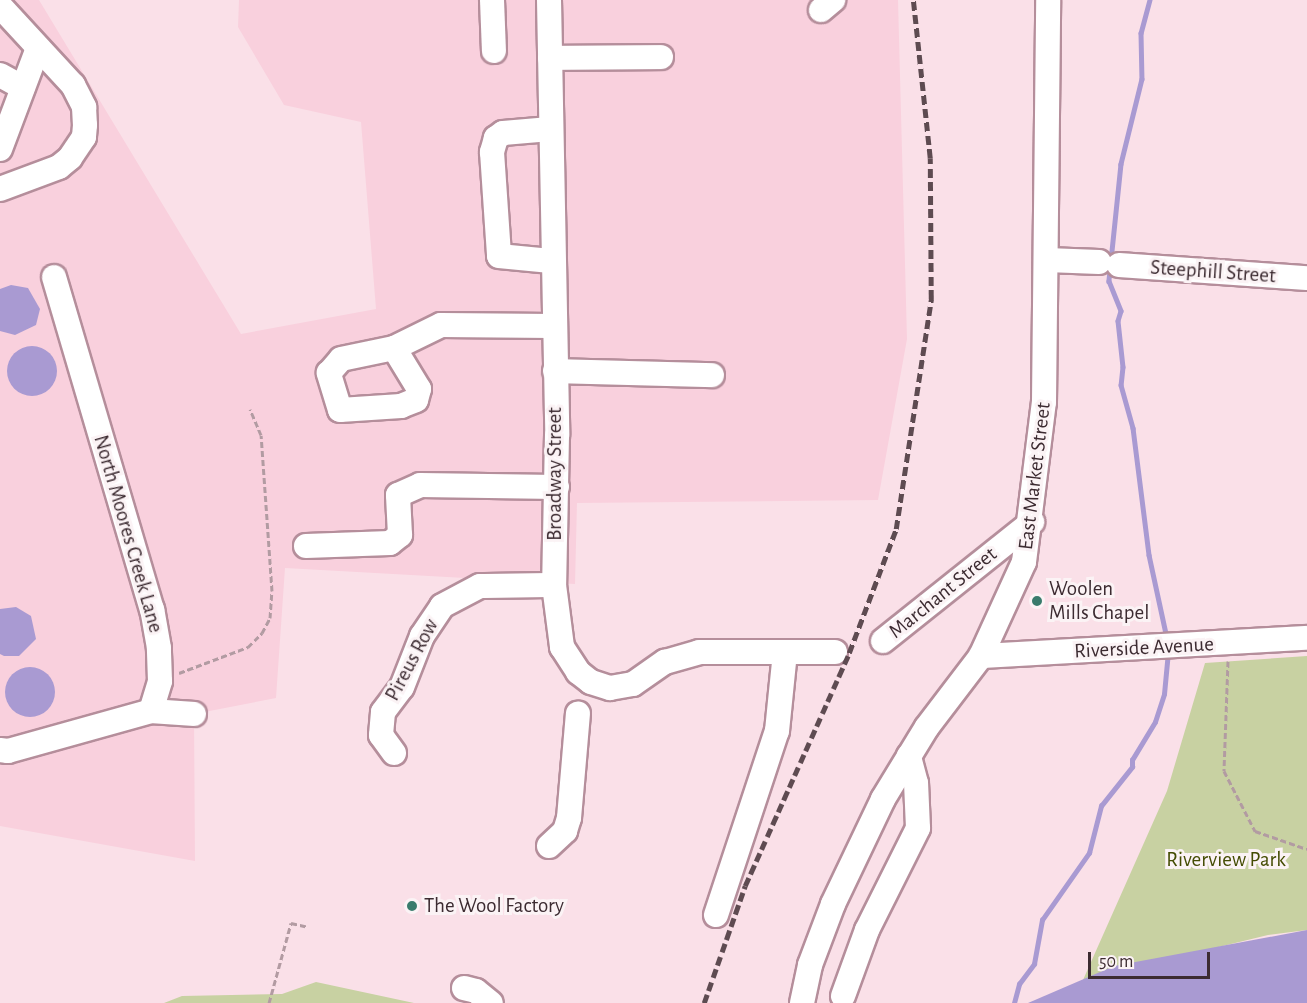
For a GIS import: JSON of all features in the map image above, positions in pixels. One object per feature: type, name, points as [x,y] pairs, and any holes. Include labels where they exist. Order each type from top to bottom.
[{"type":"street","points":[[492,0],[494,51]]},
{"type":"street","name":"Broadway Street","points":[[549,0],[551,261],[557,487],[554,585],[562,647],[578,672],[600,686],[623,687],[665,662],[691,654],[835,652]]},
{"type":"street","name":"East Market Street","points":[[802,1003],[810,965],[841,886],[883,799],[927,727],[981,656],[1014,591],[1024,562],[1032,522],[1044,402],[1048,0]]},
{"type":"street","points":[[0,6],[79,96],[84,136],[70,158],[58,166],[0,189]]},
{"type":"street","points":[[0,149],[38,48]]},
{"type":"street","points":[[549,58],[661,57]]},
{"type":"street","points":[[0,75],[23,88]]},
{"type":"street","points":[[550,129],[503,133],[496,138],[492,152],[499,256],[551,261]]},
{"type":"street","name":"Steephill Street","points":[[1047,260],[1307,278]]},
{"type":"street","name":"North Moores Creek Lane","points":[[54,277],[152,610],[160,681],[152,711]]},
{"type":"street","points":[[394,348],[441,325],[553,326]]},
{"type":"street","points":[[555,371],[712,375]]},
{"type":"street","points":[[306,546],[390,543],[400,535],[398,495],[420,485],[557,487]]},
{"type":"street","name":"Marchant Street","points":[[883,641],[1032,522]]},
{"type":"street","name":"Pireus Row","points":[[394,753],[381,735],[383,711],[402,687],[422,636],[442,606],[480,586],[554,585]]},
{"type":"street","name":"Riverside Avenue","points":[[981,656],[1162,648],[1307,638]]},
{"type":"street","points":[[716,915],[777,731],[785,652]]},
{"type":"street","points":[[0,750],[8,751],[152,711],[194,714]]},
{"type":"street","points":[[549,846],[565,831],[569,818],[578,713]]},
{"type":"street","points":[[843,996],[867,930],[918,828],[916,783],[909,756]]},
{"type":"street","points":[[464,988],[476,991],[490,1003]]},
{"type":"path","points":[[160,681],[248,647],[262,633],[270,618],[272,591],[261,435],[250,409]]},
{"type":"path","points":[[1228,653],[1224,771],[1255,831],[1307,849]]},
{"type":"path","points":[[269,1003],[291,923],[308,927]]},
{"type":"shaded area","points":[[0,0],[39,0],[241,334],[376,309],[361,122],[284,105],[238,27],[239,0],[898,0],[907,339],[878,500],[577,503],[575,584],[285,568],[276,698],[194,714],[195,861],[0,826]]},
{"type":"shaded area","points":[[11,285],[28,288],[40,309],[36,325],[15,335],[0,331],[0,289]]},
{"type":"shaded area","points":[[27,346],[37,346],[50,353],[57,366],[57,376],[50,389],[37,396],[27,396],[18,392],[11,385],[7,376],[7,366],[11,357],[18,350]]},
{"type":"shaded area","points":[[16,607],[31,616],[36,639],[19,656],[4,656],[0,654],[0,609]]},
{"type":"shaded area","points":[[25,667],[35,667],[48,674],[55,687],[55,697],[48,710],[35,717],[25,717],[16,713],[9,706],[5,697],[5,687],[9,678],[16,671]]},
{"type":"shaded area","points":[[1307,930],[1307,1003],[1028,1003],[1114,966]]},
{"type":"green space","name":"Riverview Park","points":[[1307,656],[1307,930],[1268,935],[1083,980],[1167,791],[1205,663]]},
{"type":"green space","points":[[316,982],[414,1003],[164,1003],[182,996],[282,994]]},
{"type":"waterway","points":[[1150,0],[1141,33],[1142,79],[1121,164],[1109,281],[1121,311],[1118,321],[1123,367],[1121,385],[1133,428],[1149,555],[1167,638]]},
{"type":"waterway","points":[[1014,1003],[1019,984],[1034,964],[1042,920],[1089,853],[1101,806],[1132,767],[1132,760],[1155,722],[1164,694],[1168,652]]},
{"type":"railway","points":[[704,1003],[745,886],[849,653],[896,529],[931,299],[930,158],[913,0]]},
{"type":"place","name":"Woolen Mills Chapel","points":[[1037,601]]},
{"type":"place","name":"The Wool Factory","points":[[412,906]]}]
